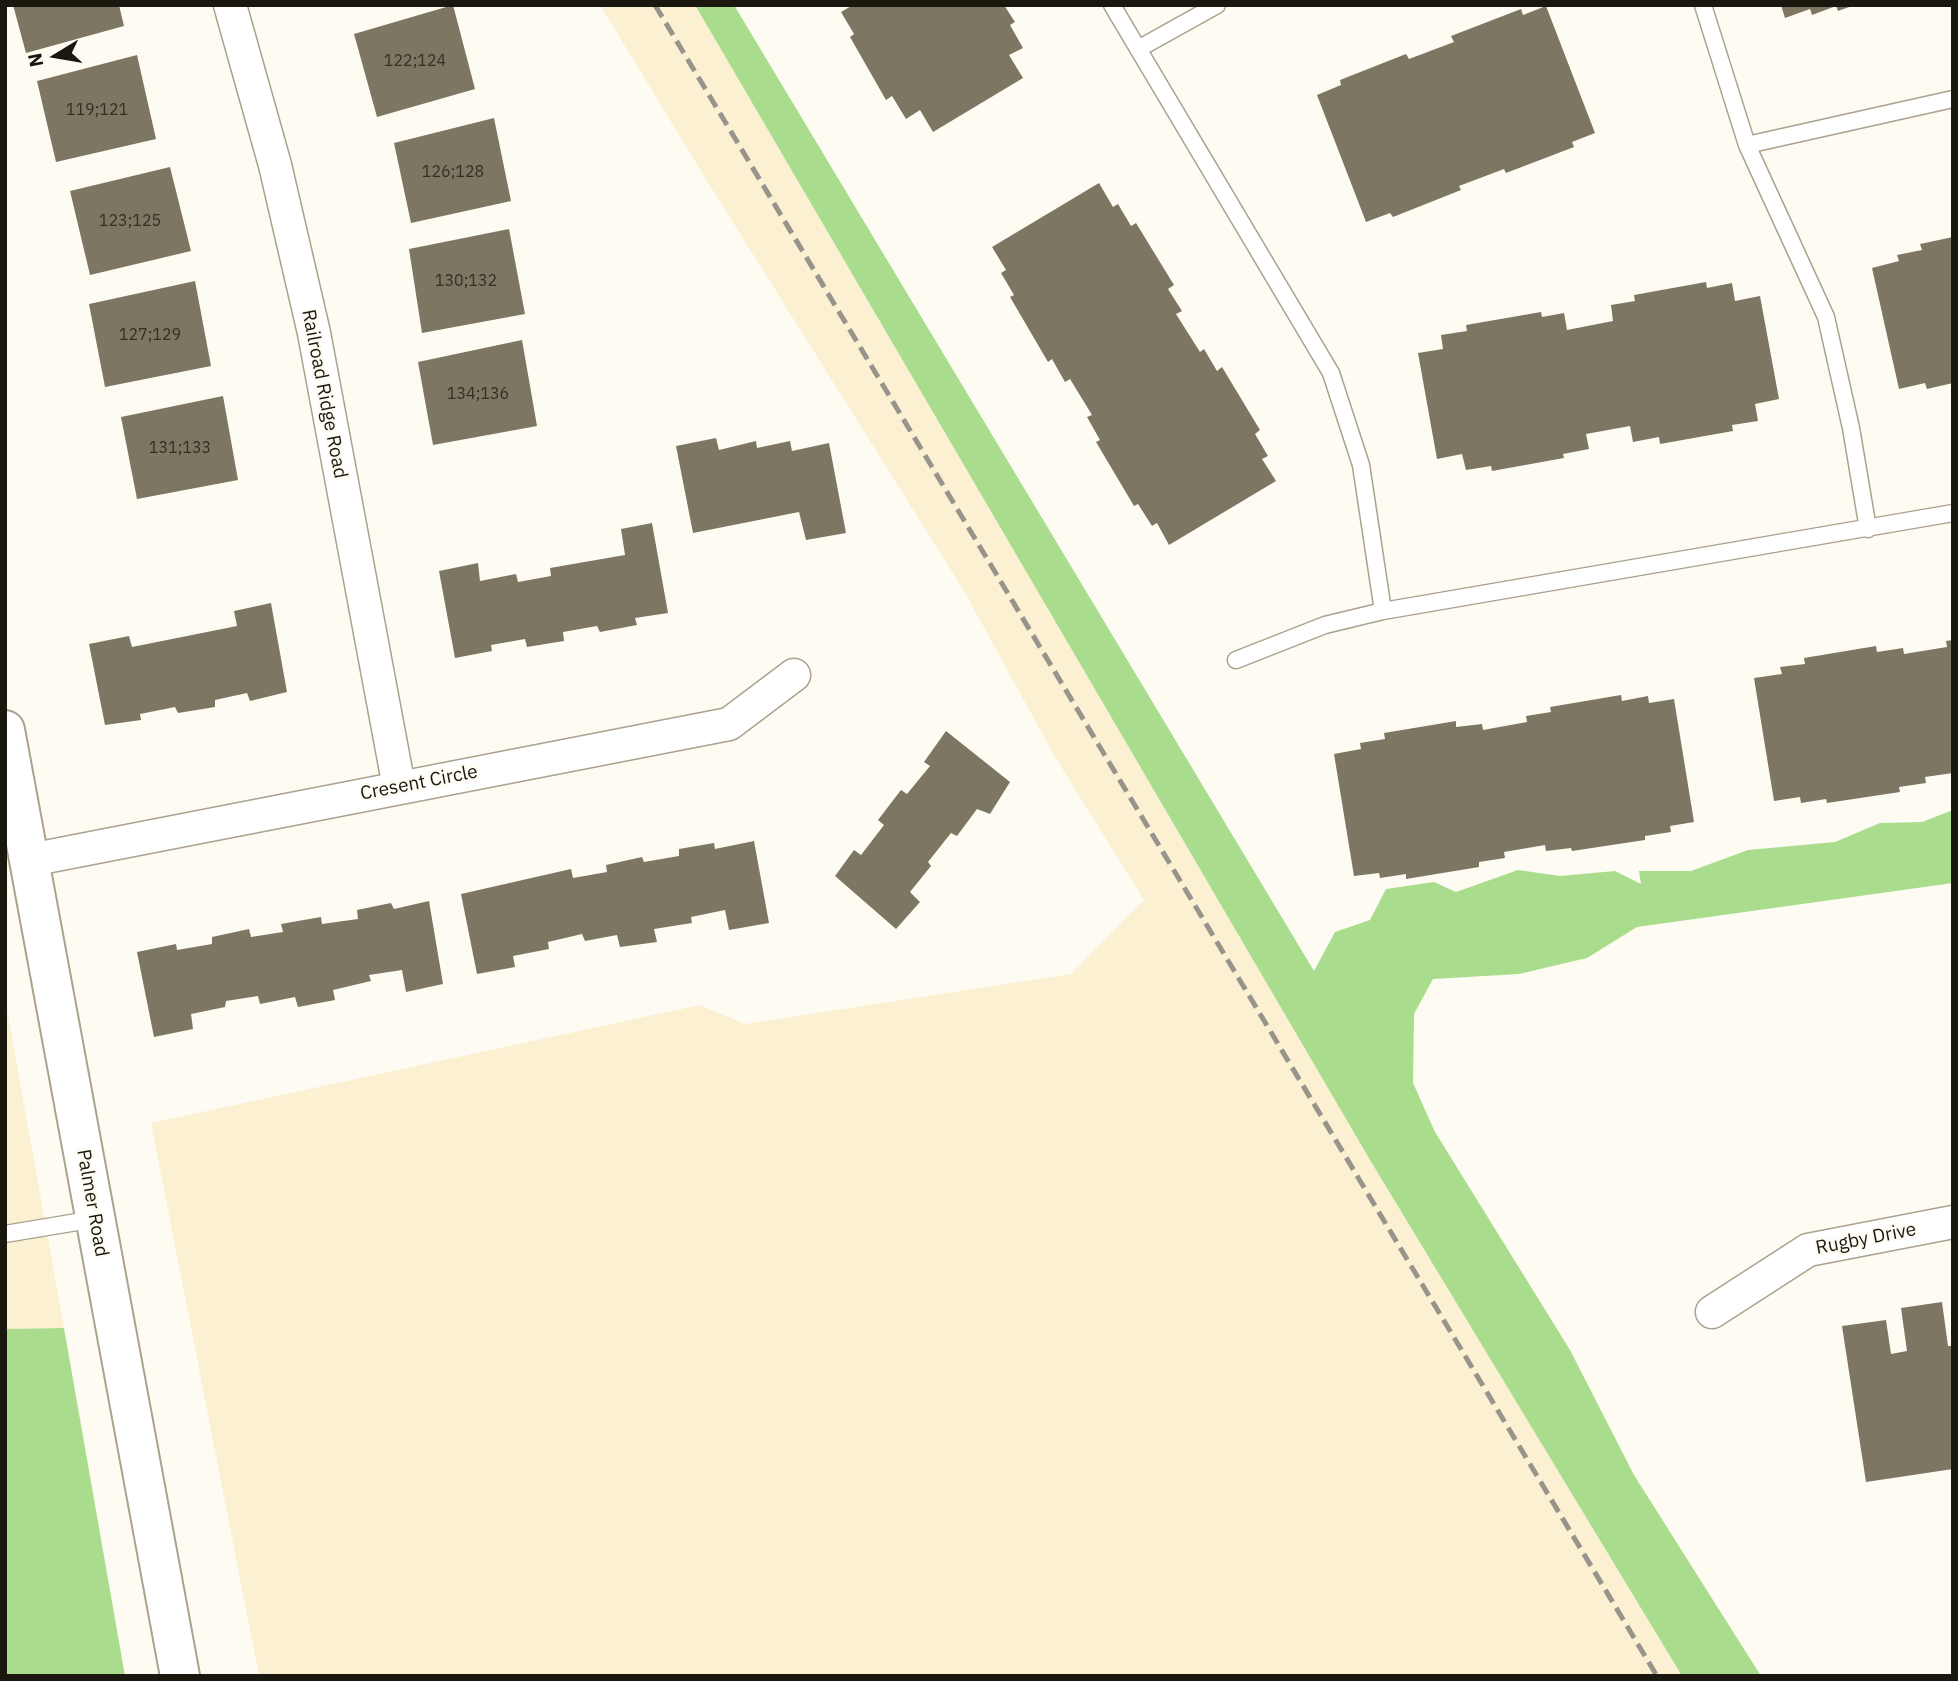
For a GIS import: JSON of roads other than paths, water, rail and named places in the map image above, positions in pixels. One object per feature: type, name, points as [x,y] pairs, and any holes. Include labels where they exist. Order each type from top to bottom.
[{"type":"street","name":"Railroad Ridge Road","points":[[230,5],[275,165],[314,333],[399,787]]},
{"type":"street","name":"Cresent Circle","points":[[30,860],[729,724],[794,675]]},
{"type":"street","name":"Palmer Road","points":[[5,730],[180,1676]]},
{"type":"street","name":"Rugby Drive","points":[[1712,1312],[1808,1250],[1953,1222]]},
{"type":"lane","points":[[1112,5],[1331,373],[1361,465],[1383,611]]},
{"type":"lane","points":[[1138,49],[1217,5]]},
{"type":"lane","points":[[1703,5],[1747,145],[1826,317],[1851,428],[1868,528]]},
{"type":"lane","points":[[1747,145],[1953,99]]},
{"type":"lane","points":[[1236,660],[1325,625],[1383,611],[1953,513]]},
{"type":"lane","points":[[5,1234],[95,1219]]},
{"type":"railway","points":[[655,5],[1657,1676]]}]
